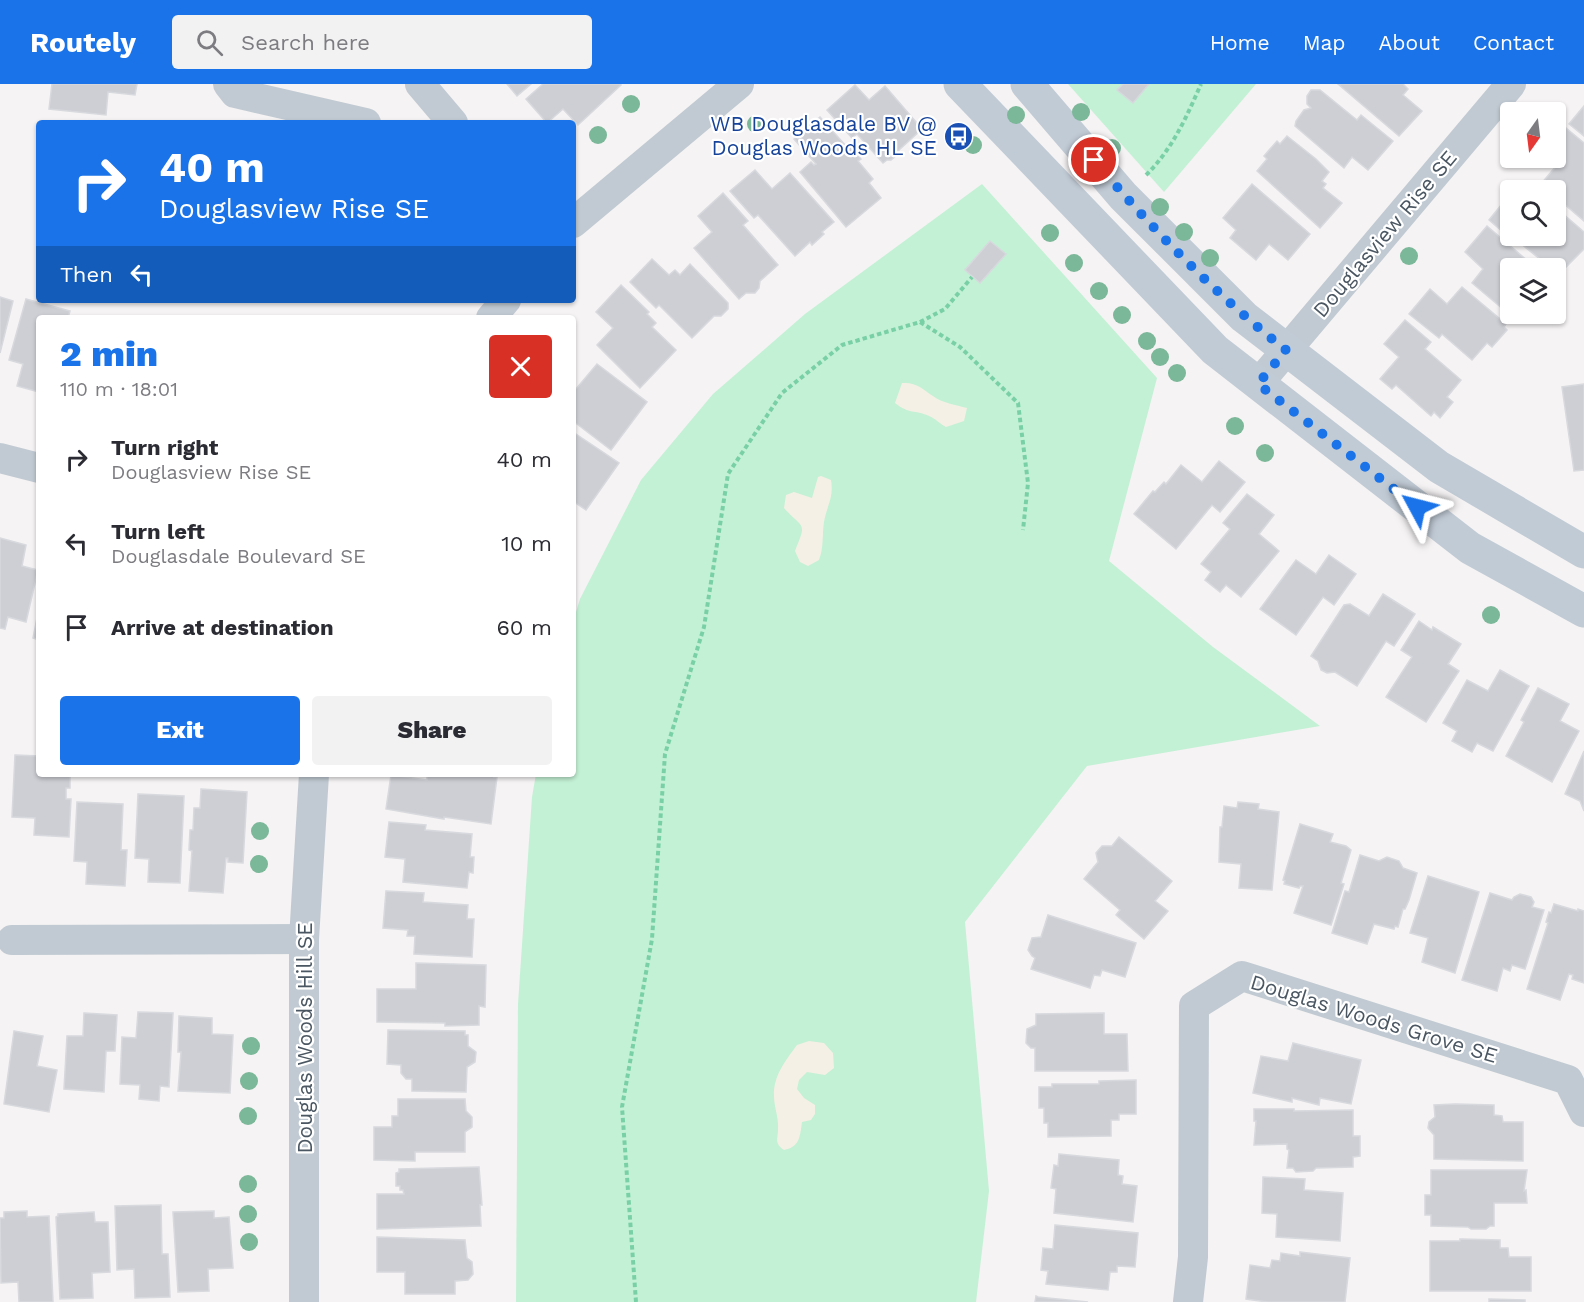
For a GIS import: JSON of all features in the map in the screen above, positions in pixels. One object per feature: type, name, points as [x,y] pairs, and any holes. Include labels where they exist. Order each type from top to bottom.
[{"type":"street","points":[[228,84],[235,93],[353,120]]},
{"type":"street","points":[[420,84],[450,120]]},
{"type":"street","points":[[576,220],[739,84]]},
{"type":"street","points":[[960,84],[1215,350],[1470,548],[1584,611]]},
{"type":"street","points":[[1027,84],[1123,196],[1244,317],[1439,467],[1584,552]]},
{"type":"street","name":"Douglasview Rise SE","points":[[1258,384],[1511,84]]},
{"type":"street","points":[[493,315],[503,303]]},
{"type":"street","points":[[0,458],[36,467]]},
{"type":"street","name":"Douglas Woods Hill SE","points":[[304,1302],[304,939],[314,777]]},
{"type":"street","points":[[12,940],[304,939]]},
{"type":"street","name":"Douglas Woods Grove SE","points":[[1188,1302],[1193,1257],[1194,1006],[1242,976],[1568,1080],[1584,1112]]},
{"type":"path","points":[[1123,196],[1160,161],[1186,119],[1201,84]]},
{"type":"path","points":[[636,1302],[622,1107],[652,939],[665,754],[704,627],[728,474],[782,393],[842,345],[920,322],[945,309],[972,277]]},
{"type":"path","points":[[920,322],[960,347],[1018,403],[1028,483],[1023,530]]},
{"type":"green space","points":[[1068,84],[1256,84],[1164,192]]},
{"type":"green space","points":[[982,184],[1157,378],[1109,561],[1213,647],[1320,726],[1087,766],[965,922],[989,1191],[976,1302],[516,1302],[518,1004],[532,797],[535,777],[576,777],[576,612],[580,599],[641,480],[713,394],[805,314]]},
{"type":"sand","points":[[902,383],[916,385],[949,404],[967,408],[964,421],[946,427],[931,417],[900,407],[895,403]]},
{"type":"sand","points":[[818,477],[831,480],[831,497],[824,522],[821,555],[819,560],[808,566],[800,562],[795,551],[802,526],[784,508],[786,495],[794,492],[812,498]]},
{"type":"sand","points":[[809,1041],[824,1043],[833,1053],[834,1068],[825,1075],[807,1072],[799,1080],[797,1089],[804,1098],[815,1105],[815,1114],[811,1120],[802,1122],[796,1144],[784,1150],[777,1141],[778,1125],[774,1089],[781,1069],[797,1045]]},
{"type":"building","points":[[52,84],[137,84],[135,95],[108,92],[106,115],[49,109]]},
{"type":"building","points":[[507,84],[531,84],[517,96]]},
{"type":"building","points":[[543,84],[621,85],[578,125],[576,120],[563,109],[550,120],[544,120],[526,99]]},
{"type":"building","points":[[1123,84],[1149,84],[1133,103],[1117,90]]},
{"type":"building","points":[[1338,84],[1403,84],[1408,89],[1403,95],[1422,111],[1399,136]]},
{"type":"building","points":[[855,85],[869,100],[885,86],[922,129],[891,160],[883,163],[857,134],[852,138],[827,110]]},
{"type":"building","points":[[1311,90],[1320,90],[1357,120],[1361,115],[1393,141],[1368,170],[1352,157],[1344,168],[1295,126],[1304,110],[1311,108],[1307,104],[1307,96]]},
{"type":"building","points":[[1584,106],[1584,136],[1569,124]]},
{"type":"building","points":[[820,117],[861,159],[858,161],[873,179],[869,183],[881,198],[846,227],[800,172],[811,162],[816,164],[794,139]]},
{"type":"building","points":[[1566,128],[1584,143],[1584,221],[1566,206],[1566,180],[1544,180],[1554,168],[1566,168]]},
{"type":"building","points":[[1287,136],[1329,172],[1322,181],[1326,184],[1323,188],[1342,203],[1320,228],[1257,171],[1267,159],[1264,156],[1277,141],[1280,144]]},
{"type":"building","points":[[755,170],[772,189],[790,173],[834,222],[812,245],[810,242],[795,256],[758,215],[754,218],[730,191]]},
{"type":"building","points":[[1252,184],[1310,234],[1288,260],[1269,244],[1256,260],[1230,238],[1236,230],[1223,218]]},
{"type":"building","points":[[723,193],[748,221],[743,225],[778,265],[760,281],[755,293],[746,293],[739,299],[694,248],[712,232],[698,216]]},
{"type":"building","points":[[1500,206],[1500,229],[1489,220]]},
{"type":"building","points":[[1566,217],[1584,232],[1584,249],[1566,267],[1566,258],[1539,258],[1524,246],[1566,246]]},
{"type":"building","points":[[1487,226],[1500,237],[1500,246],[1510,246],[1524,258],[1500,258],[1500,307],[1472,283],[1483,269],[1465,252]]},
{"type":"building","points":[[990,241],[1006,254],[980,283],[965,270]]},
{"type":"building","points":[[652,259],[669,275],[675,270],[680,275],[690,264],[728,303],[728,309],[721,316],[714,316],[692,338],[659,305],[656,308],[630,282]]},
{"type":"building","points":[[621,285],[649,312],[647,314],[656,323],[652,327],[676,350],[640,388],[597,345],[613,328],[596,312]]},
{"type":"building","points":[[1462,287],[1500,319],[1500,324],[1506,324],[1504,327],[1507,330],[1492,347],[1487,343],[1472,360],[1442,334],[1439,338],[1409,314],[1430,289],[1447,304]]},
{"type":"building","points":[[0,297],[13,301],[0,353]]},
{"type":"building","points":[[26,299],[70,311],[69,315],[36,315],[36,391],[17,386],[23,364],[9,360]]},
{"type":"building","points":[[1405,320],[1431,342],[1425,349],[1461,380],[1447,397],[1453,402],[1440,418],[1434,412],[1431,416],[1396,385],[1392,389],[1380,379],[1399,357],[1384,344]]},
{"type":"building","points":[[597,364],[647,402],[611,450],[576,423],[576,389]]},
{"type":"building","points":[[1584,384],[1584,470],[1574,471],[1562,387]]},
{"type":"building","points":[[576,434],[619,463],[586,510],[576,503]]},
{"type":"building","points":[[1219,461],[1245,482],[1220,512],[1212,505],[1176,549],[1134,514],[1153,491],[1155,492],[1164,482],[1166,484],[1181,465],[1202,482]]},
{"type":"building","points":[[1247,494],[1274,515],[1259,534],[1279,551],[1241,597],[1226,585],[1220,592],[1205,580],[1211,572],[1201,564],[1230,529],[1223,523]]},
{"type":"building","points":[[0,538],[26,545],[22,566],[36,570],[36,579],[26,622],[8,617],[5,629],[0,628]]},
{"type":"building","points":[[1329,555],[1356,574],[1334,605],[1323,597],[1296,635],[1260,609],[1296,560],[1316,574]]},
{"type":"building","points":[[1383,594],[1415,614],[1394,646],[1386,641],[1357,686],[1335,672],[1327,673],[1321,670],[1318,661],[1311,656],[1344,605],[1350,604],[1369,616]]},
{"type":"building","points":[[1419,621],[1461,644],[1448,664],[1459,671],[1426,722],[1386,697],[1412,657],[1401,650]]},
{"type":"building","points":[[36,623],[36,639],[33,638]]},
{"type":"building","points":[[1500,670],[1529,686],[1493,751],[1477,743],[1472,752],[1452,741],[1457,731],[1443,723],[1467,680],[1488,691]]},
{"type":"building","points":[[1538,688],[1569,704],[1560,721],[1579,731],[1552,782],[1506,756],[1524,722],[1521,720]]},
{"type":"building","points":[[1584,751],[1584,811],[1580,801],[1565,794]]},
{"type":"building","points":[[15,755],[36,756],[36,777],[70,777],[70,788],[66,788],[66,799],[71,799],[69,837],[34,835],[35,818],[12,817]]},
{"type":"building","points":[[391,777],[427,780],[427,777],[497,777],[491,824],[386,809]]},
{"type":"building","points":[[201,789],[247,792],[243,863],[228,862],[226,858],[223,893],[189,891],[192,851],[189,850],[190,830],[193,830],[194,808],[200,808]]},
{"type":"building","points":[[138,794],[184,796],[180,883],[148,882],[149,859],[135,858]]},
{"type":"building","points":[[77,802],[123,804],[121,850],[127,850],[125,886],[86,884],[87,862],[74,861]]},
{"type":"building","points":[[1238,802],[1259,804],[1258,809],[1279,812],[1272,890],[1239,888],[1241,864],[1219,862],[1220,827],[1222,827],[1224,806],[1237,808]]},
{"type":"building","points":[[389,822],[426,825],[425,830],[472,834],[470,857],[474,857],[473,873],[469,872],[467,888],[403,882],[405,859],[385,857]]},
{"type":"building","points":[[1300,824],[1333,834],[1330,842],[1346,846],[1351,850],[1341,883],[1344,884],[1331,925],[1294,913],[1303,886],[1299,888],[1284,884],[1283,880]]},
{"type":"building","points":[[1119,837],[1172,881],[1155,901],[1168,911],[1144,939],[1116,915],[1120,910],[1084,879],[1098,862],[1096,853],[1102,846],[1112,846]]},
{"type":"building","points":[[1360,855],[1379,861],[1387,857],[1399,861],[1403,868],[1417,873],[1398,927],[1395,926],[1394,929],[1374,924],[1367,944],[1332,933],[1345,891],[1349,892]]},
{"type":"building","points":[[1428,876],[1479,892],[1455,973],[1422,962],[1428,938],[1410,933]]},
{"type":"building","points":[[386,891],[424,893],[423,902],[468,905],[467,919],[474,919],[472,957],[414,954],[415,936],[407,936],[408,930],[383,928]]},
{"type":"building","points":[[1490,893],[1512,900],[1520,894],[1531,897],[1534,902],[1532,907],[1544,910],[1525,969],[1512,965],[1510,971],[1503,968],[1497,991],[1462,980]]},
{"type":"building","points":[[1554,904],[1584,911],[1584,983],[1572,979],[1573,975],[1569,974],[1560,1000],[1527,989],[1548,923],[1546,922],[1549,912],[1551,913]]},
{"type":"building","points":[[1048,915],[1136,943],[1125,977],[1102,970],[1100,976],[1094,975],[1090,988],[1031,969],[1035,958],[1028,950],[1032,938],[1041,937]]},
{"type":"building","points":[[416,963],[486,965],[485,1007],[479,1006],[479,1025],[445,1026],[445,1023],[377,1022],[377,989],[416,989]]},
{"type":"building","points":[[138,1012],[173,1013],[169,1087],[160,1086],[159,1101],[139,1099],[140,1085],[120,1084],[122,1037],[136,1038]]},
{"type":"building","points":[[84,1013],[117,1015],[115,1051],[106,1051],[104,1092],[64,1089],[67,1036],[83,1036]]},
{"type":"building","points":[[1104,1013],[1104,1034],[1127,1034],[1128,1071],[1035,1071],[1035,1048],[1031,1048],[1026,1043],[1027,1029],[1036,1025],[1036,1014]]},
{"type":"building","points":[[179,1016],[212,1018],[212,1034],[233,1035],[230,1093],[178,1091],[181,1052],[178,1052]]},
{"type":"building","points":[[388,1030],[465,1031],[465,1035],[468,1035],[468,1046],[476,1052],[475,1062],[467,1067],[466,1092],[412,1091],[412,1079],[406,1079],[401,1073],[401,1065],[387,1064]]},
{"type":"building","points":[[14,1031],[43,1036],[37,1066],[57,1070],[49,1112],[4,1104]]},
{"type":"building","points":[[1293,1043],[1361,1060],[1351,1104],[1320,1098],[1319,1105],[1292,1098],[1292,1102],[1253,1093],[1261,1056],[1288,1061]]},
{"type":"building","points":[[1136,1080],[1136,1114],[1119,1114],[1119,1120],[1111,1120],[1111,1136],[1048,1137],[1048,1123],[1044,1123],[1044,1108],[1039,1108],[1039,1087],[1052,1087],[1052,1084],[1099,1084],[1099,1081]]},
{"type":"building","points":[[398,1099],[465,1099],[466,1111],[472,1117],[472,1127],[465,1132],[465,1152],[415,1152],[415,1161],[374,1160],[374,1127],[392,1127],[392,1116],[398,1116]]},
{"type":"building","points":[[1434,1105],[1494,1105],[1494,1115],[1502,1116],[1503,1122],[1523,1122],[1523,1161],[1434,1159],[1434,1135],[1428,1128],[1429,1122],[1435,1117]]},
{"type":"building","points":[[1254,1109],[1353,1110],[1353,1136],[1360,1136],[1360,1156],[1353,1157],[1353,1167],[1316,1168],[1313,1171],[1296,1172],[1293,1168],[1287,1168],[1289,1150],[1287,1144],[1254,1145],[1256,1121],[1254,1121]]},
{"type":"building","points":[[1059,1154],[1119,1160],[1118,1175],[1123,1176],[1122,1184],[1137,1186],[1133,1222],[1054,1213],[1056,1189],[1051,1188],[1054,1165],[1058,1166]]},
{"type":"building","points":[[479,1167],[481,1226],[377,1229],[377,1194],[404,1194],[400,1186],[396,1186],[396,1173],[399,1169]]},
{"type":"building","points":[[1431,1170],[1527,1170],[1524,1191],[1526,1190],[1527,1203],[1494,1203],[1494,1226],[1486,1229],[1431,1226],[1431,1215],[1425,1215],[1425,1195],[1431,1195]]},
{"type":"building","points":[[1263,1177],[1305,1179],[1304,1190],[1343,1193],[1340,1241],[1276,1237],[1277,1214],[1262,1213]]},
{"type":"building","points":[[161,1205],[162,1254],[168,1254],[170,1297],[135,1298],[134,1269],[117,1270],[115,1206]]},
{"type":"building","points":[[27,1211],[27,1217],[49,1216],[53,1302],[19,1302],[18,1282],[1,1283],[0,1218],[4,1218],[4,1212]]},
{"type":"building","points":[[214,1211],[214,1218],[229,1217],[233,1268],[208,1269],[209,1291],[178,1292],[173,1212]]},
{"type":"building","points":[[94,1212],[95,1222],[108,1222],[110,1272],[92,1273],[93,1298],[60,1299],[56,1217],[58,1214]]},
{"type":"building","points":[[1055,1225],[1138,1233],[1135,1267],[1117,1266],[1117,1272],[1110,1272],[1108,1290],[1046,1284],[1048,1271],[1041,1270],[1043,1248],[1053,1249]]},
{"type":"building","points":[[377,1237],[465,1240],[467,1258],[472,1262],[473,1274],[468,1280],[455,1281],[455,1294],[405,1294],[405,1272],[377,1272]]},
{"type":"building","points":[[1460,1239],[1500,1240],[1500,1248],[1508,1248],[1509,1257],[1531,1257],[1531,1291],[1430,1291],[1430,1241],[1460,1241]]},
{"type":"building","points":[[1300,1252],[1350,1258],[1345,1302],[1267,1302],[1246,1299],[1250,1265],[1270,1268],[1272,1260],[1280,1261],[1281,1253],[1300,1256]]},
{"type":"building","points":[[1036,1296],[1038,1297],[1088,1302],[1035,1302]]},
{"type":"building","points":[[1489,1299],[1525,1300],[1525,1302],[1489,1302]]},
{"type":"place","name":"WB Douglasdale BV @ Douglas Woods HL SE","points":[[958,136]]},
{"type":"route","points":[[1094,160],[1123,196],[1244,317],[1286,350],[1258,384],[1417,507]]}]
